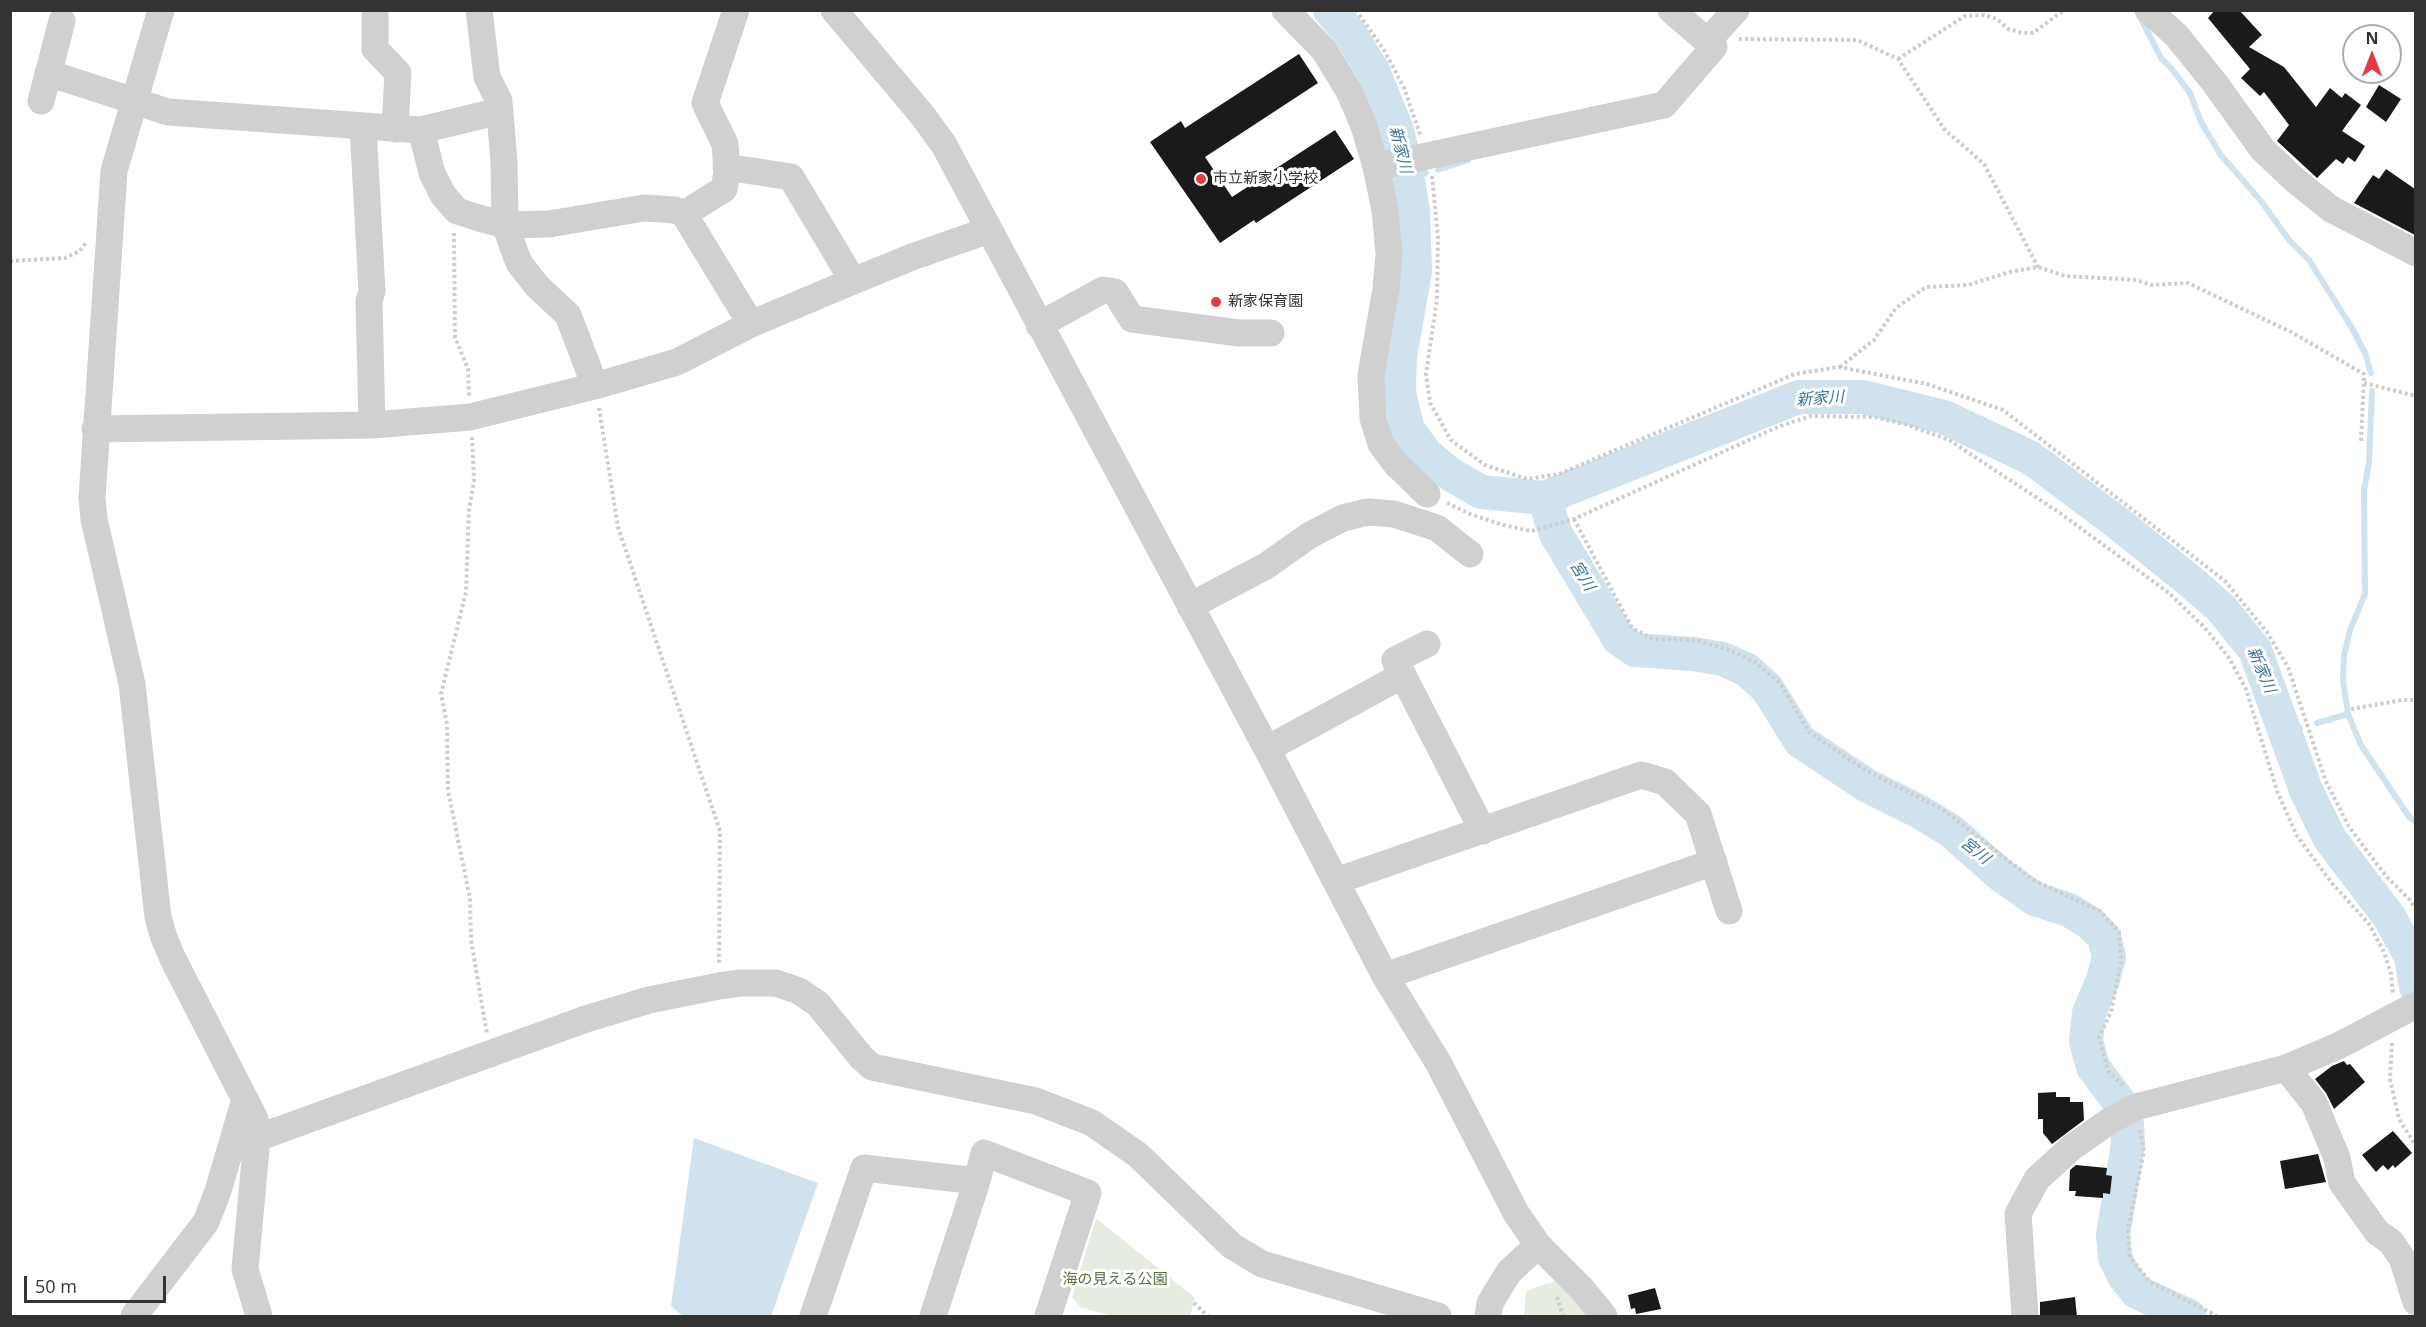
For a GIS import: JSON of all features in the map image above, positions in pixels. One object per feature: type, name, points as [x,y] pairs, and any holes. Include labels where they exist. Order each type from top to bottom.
[{"type":"street","points":[[160,10],[114,171],[92,498],[94,519],[132,684],[158,916],[173,958],[255,1119],[257,1137],[244,1269],[259,1317]]},
{"type":"street","points":[[375,10],[375,49],[398,73],[408,129],[443,195],[457,211],[505,225],[549,224],[644,208],[675,210],[684,214],[751,324]]},
{"type":"street","points":[[479,10],[487,77],[499,101],[504,162],[505,225],[519,263],[537,286],[568,315],[595,386]]},
{"type":"street","points":[[684,214],[724,189],[725,144],[705,103],[736,10]]},
{"type":"street","points":[[834,10],[923,116],[944,145],[1267,749],[1385,976],[1439,1064],[1516,1213],[1538,1245],[1582,1289],[1604,1317]]},
{"type":"street","points":[[1285,10],[1324,50],[1349,91],[1364,126],[1385,210],[1389,254],[1386,289],[1371,375],[1373,418],[1381,444],[1396,464],[1427,494]]},
{"type":"street","points":[[1671,10],[1710,44]]},
{"type":"street","points":[[1376,167],[1664,105],[1736,10]]},
{"type":"street","points":[[2148,10],[2176,35],[2214,82],[2263,150],[2296,181],[2331,209],[2415,253]]},
{"type":"street","points":[[40,101],[62,21]]},
{"type":"street","points":[[48,73],[168,112],[408,129],[500,111]]},
{"type":"street","points":[[363,126],[372,291],[369,301],[372,425]]},
{"type":"street","points":[[726,166],[791,177],[853,281]]},
{"type":"street","points":[[95,429],[372,425],[470,417],[595,386],[677,362],[751,324],[912,257],[989,230]]},
{"type":"street","points":[[1039,325],[1103,291],[1115,292],[1132,319],[1239,333],[1271,333]]},
{"type":"street","points":[[1396,464],[1407,494],[1420,514],[1470,555]]},
{"type":"street","points":[[1191,606],[1266,566],[1310,535],[1342,518],[1368,512],[1394,514],[1437,528]]},
{"type":"street","points":[[1427,644],[1395,660],[1483,831]]},
{"type":"street","points":[[1267,749],[1403,675]]},
{"type":"street","points":[[1336,881],[1641,776],[1665,782],[1698,814],[1729,911]]},
{"type":"street","points":[[1385,976],[1714,862]]},
{"type":"street","points":[[257,1137],[586,1019],[649,1000],[741,983],[776,983],[799,991],[818,1004],[861,1057],[872,1067],[1036,1101],[1092,1123],[1138,1155],[1232,1246],[1262,1264],[1438,1317]]},
{"type":"street","points":[[2025,1317],[2018,1214],[2037,1179],[2071,1148],[2111,1120],[2136,1107],[2286,1068],[2338,1046],[2405,1010]]},
{"type":"street","points":[[2286,1068],[2314,1103],[2337,1158],[2342,1183],[2377,1232],[2391,1242],[2402,1258],[2415,1302]]},
{"type":"street","points":[[134,1317],[206,1222],[218,1191],[245,1099]]},
{"type":"street","points":[[933,1317],[984,1153],[1088,1192],[1049,1316]]},
{"type":"street","points":[[813,1317],[864,1168],[977,1181]]},
{"type":"street","points":[[1488,1317],[1490,1303],[1509,1272],[1538,1245]]},
{"type":"path","points":[[1356,10],[1384,50],[1404,88],[1427,156],[1434,185],[1438,237],[1437,299],[1426,374],[1430,403],[1451,440],[1485,465],[1527,479],[1559,474],[1795,374],[1839,367],[1927,384],[2004,410],[2225,581],[2267,632],[2289,667],[2325,779],[2349,827],[2386,876],[2410,900],[2415,910]]},
{"type":"path","points":[[1898,59],[1965,16],[1991,17],[1997,19],[2008,29],[2033,33],[2064,10]]},
{"type":"path","points":[[1710,44],[1730,39],[1857,40],[1898,59],[1944,130],[1984,164],[2038,267]]},
{"type":"path","points":[[454,208],[455,337],[468,369],[474,482],[469,510],[466,592],[441,694],[447,724],[448,790],[470,899],[471,940],[490,1053]]},
{"type":"path","points":[[10,261],[65,258],[80,251],[92,232]]},
{"type":"path","points":[[1839,367],[1874,340],[1896,308],[1926,287],[1968,285],[2010,272],[2038,267],[2065,276],[2137,280],[2151,285],[2188,283],[2293,333],[2364,374],[2361,443]]},
{"type":"path","points":[[2364,383],[2415,396]]},
{"type":"path","points":[[595,386],[618,527],[720,831],[719,986]]},
{"type":"path","points":[[1427,494],[1470,514],[1531,531],[1574,519],[1780,426],[1811,416],[1874,417],[1908,425],[1950,440],[2060,513],[2169,593],[2204,627],[2228,656],[2246,690],[2277,791],[2297,836],[2331,882],[2369,924],[2384,952],[2405,1010],[2391,1079],[2399,1119],[2415,1146]]},
{"type":"path","points":[[1574,519],[1632,628],[1653,639],[1695,640],[1730,650],[1755,662],[1780,683],[1809,732],[1864,770],[1942,809],[2033,880],[2100,911],[2119,932],[2121,962],[2111,1012],[2099,1037],[2108,1071],[2132,1094],[2144,1151],[2128,1229],[2130,1257],[2150,1282],[2217,1317]]},
{"type":"path","points":[[2351,709],[2402,700],[2415,700]]},
{"type":"path","points":[[1194,1303],[1208,1317]]},
{"type":"green space","name":"海の見える公園","points":[[1096,1218],[1195,1298],[1190,1316],[1113,1316],[1081,1308],[1072,1297]]},
{"type":"green space","points":[[1563,1278],[1593,1316],[1524,1316],[1526,1291]]},
{"type":"water","points":[[694,1138],[818,1183],[771,1316],[683,1316],[671,1306]]},
{"type":"building","points":[[2215,10],[2239,10],[2262,35],[2249,47],[2284,67],[2316,107],[2330,88],[2342,98],[2345,93],[2361,105],[2342,131],[2365,146],[2355,162],[2348,157],[2343,164],[2336,159],[2317,178],[2277,141],[2289,125],[2264,92],[2260,96],[2241,78],[2250,69],[2208,18]]},
{"type":"building","points":[[1299,54],[1318,83],[1205,157],[1232,197],[1335,130],[1354,159],[1256,223],[1254,220],[1220,243],[1150,142],[1181,121],[1185,128]]},
{"type":"building","points":[[2379,85],[2401,99],[2386,122],[2366,107]]},
{"type":"building","points":[[2386,169],[2415,189],[2415,235],[2354,203],[2373,175],[2379,179]]},
{"type":"building","points":[[2344,1061],[2347,1065],[2350,1064],[2365,1082],[2334,1109],[2326,1093],[2315,1079],[2332,1066]]},
{"type":"building","points":[[2056,1092],[2056,1097],[2070,1097],[2070,1102],[2083,1102],[2084,1120],[2052,1144],[2043,1133],[2043,1119],[2038,1119],[2038,1093]]},
{"type":"building","points":[[2393,1131],[2412,1153],[2395,1168],[2393,1165],[2388,1170],[2383,1165],[2376,1172],[2362,1155]]},
{"type":"building","points":[[2318,1154],[2326,1182],[2285,1189],[2280,1161]]},
{"type":"building","points":[[2076,1165],[2107,1168],[2106,1175],[2112,1176],[2110,1194],[2103,1193],[2103,1198],[2075,1196],[2076,1191],[2069,1191],[2070,1170]]},
{"type":"building","points":[[1655,1288],[1661,1309],[1636,1314],[1635,1308],[1631,1309],[1628,1295]]},
{"type":"building","points":[[2075,1297],[2077,1317],[2040,1317],[2040,1302]]},
{"type":"waterway","name":"新家川","points":[[1330,10],[1349,32],[1373,71],[1397,130],[1405,163],[1413,210],[1415,272],[1400,356],[1399,393],[1408,430],[1427,455],[1450,474],[1481,492],[1544,498],[1799,397],[1863,397],[1944,417],[2031,458],[2190,581],[2221,608],[2255,650],[2306,790],[2330,839],[2390,918],[2411,957],[2416,987]]},
{"type":"waterway","points":[[2140,17],[2161,58],[2190,93],[2201,122],[2220,154],[2261,201],[2289,240],[2309,260],[2352,328],[2365,353],[2371,373]]},
{"type":"waterway","points":[[1438,170],[1468,160]]},
{"type":"waterway","points":[[1408,179],[1426,173]]},
{"type":"waterway","points":[[2372,391],[2369,463],[2364,491],[2365,594],[2350,630],[2344,655],[2343,681],[2348,714],[2361,745],[2410,818],[2416,822]]},
{"type":"waterway","name":"宮川","points":[[1544,498],[1556,534],[1619,639],[1635,650],[1693,654],[1723,659],[1747,670],[1767,688],[1800,741],[1866,785],[1920,812],[1951,831],[2001,875],[2035,899],[2069,910],[2090,923],[2104,937],[2109,957],[2103,980],[2089,1013],[2086,1041],[2093,1067],[2120,1103],[2127,1124],[2128,1144],[2113,1235],[2115,1258],[2124,1276],[2137,1292],[2189,1316]]},
{"type":"waterway","points":[[2317,723],[2348,714]]},
{"type":"waterway","points":[[2285,732],[2300,728]]},
{"type":"place","name":"市立新家小学校","points":[[1201,179]]},
{"type":"place","name":"新家保育園","points":[[1216,302]]}]
